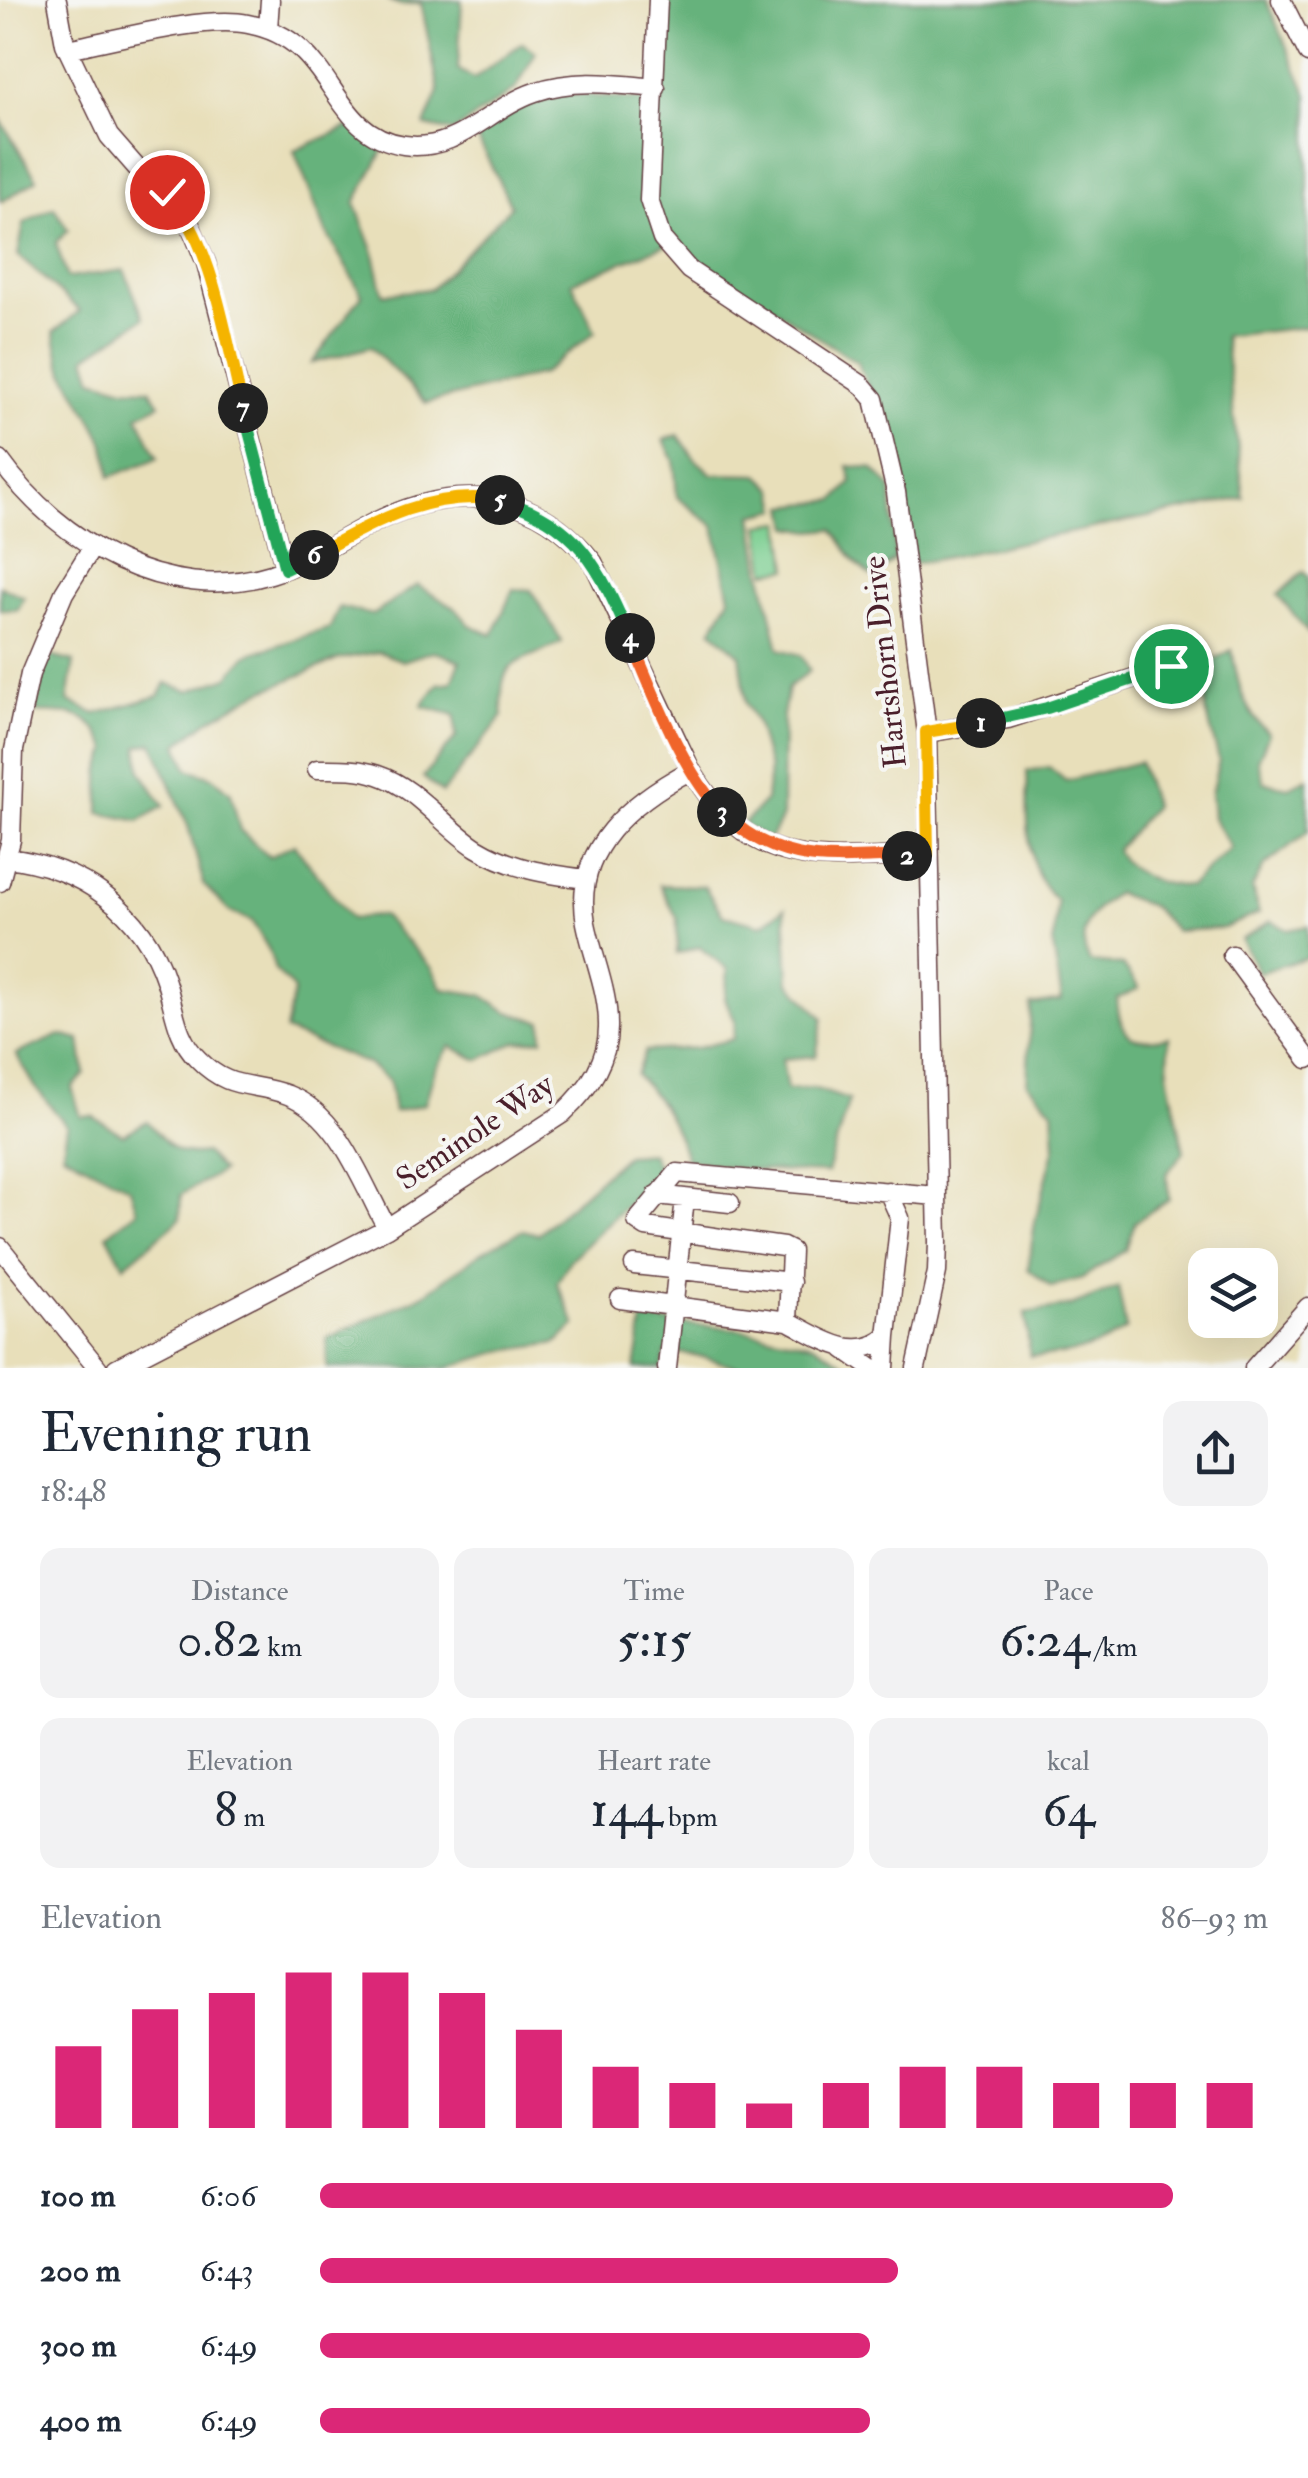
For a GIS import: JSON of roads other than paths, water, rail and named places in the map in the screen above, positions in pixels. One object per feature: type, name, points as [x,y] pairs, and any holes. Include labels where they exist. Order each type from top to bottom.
[{"type":"street","points":[[56,0],[67,49],[109,136],[137,168],[182,208],[206,263],[285,569]]},
{"type":"street","points":[[268,29],[270,0]]},
{"type":"street","name":"Hartshorn Drive","points":[[658,0],[649,200],[662,239],[689,270],[842,368],[874,399],[896,492],[926,732],[930,1196],[937,1272],[916,1368]]},
{"type":"street","points":[[1281,0],[1308,52]]},
{"type":"street","points":[[67,49],[212,22],[268,29],[313,59],[351,118],[374,135],[401,145],[420,146],[458,138],[502,107],[554,86],[591,83],[656,88]]},
{"type":"street","points":[[0,460],[30,498],[93,546],[131,566],[196,583],[242,580],[285,569],[370,524],[435,500],[484,498],[531,510],[572,537],[602,575],[692,770],[708,798],[747,836],[808,858],[928,855]]},
{"type":"street","points":[[0,882],[11,840],[7,750],[44,632],[93,546]]},
{"type":"street","points":[[926,732],[1008,718],[1171,666],[1197,664]]},
{"type":"street","points":[[317,769],[380,775],[399,784],[477,848],[504,862],[528,872],[586,880]]},
{"type":"street","name":"Seminole Way","points":[[116,1368],[387,1228],[562,1114],[582,1096],[593,1078],[609,1031],[586,920],[586,880],[596,852],[613,826],[650,793],[692,770]]},
{"type":"street","points":[[6,858],[62,870],[95,888],[124,912],[157,958],[178,1029],[193,1054],[223,1080],[291,1096],[316,1112],[336,1134],[387,1228]]},
{"type":"street","points":[[1232,955],[1308,1059]]},
{"type":"street","points":[[788,1322],[793,1254],[788,1248],[646,1227],[637,1221],[672,1178],[683,1172],[930,1196]]},
{"type":"street","points":[[885,1368],[900,1226],[899,1210],[888,1191]]},
{"type":"street","points":[[657,1195],[730,1202]]},
{"type":"street","points":[[900,1226],[930,1196]]},
{"type":"street","points":[[667,1368],[685,1198]]},
{"type":"street","points":[[0,1248],[98,1368]]},
{"type":"street","points":[[634,1266],[791,1282]]},
{"type":"street","points":[[620,1299],[788,1322],[844,1349],[871,1368]]},
{"type":"street","points":[[1254,1368],[1308,1308]]},
{"type":"street","points":[[844,1349],[874,1345],[887,1336]]}]
